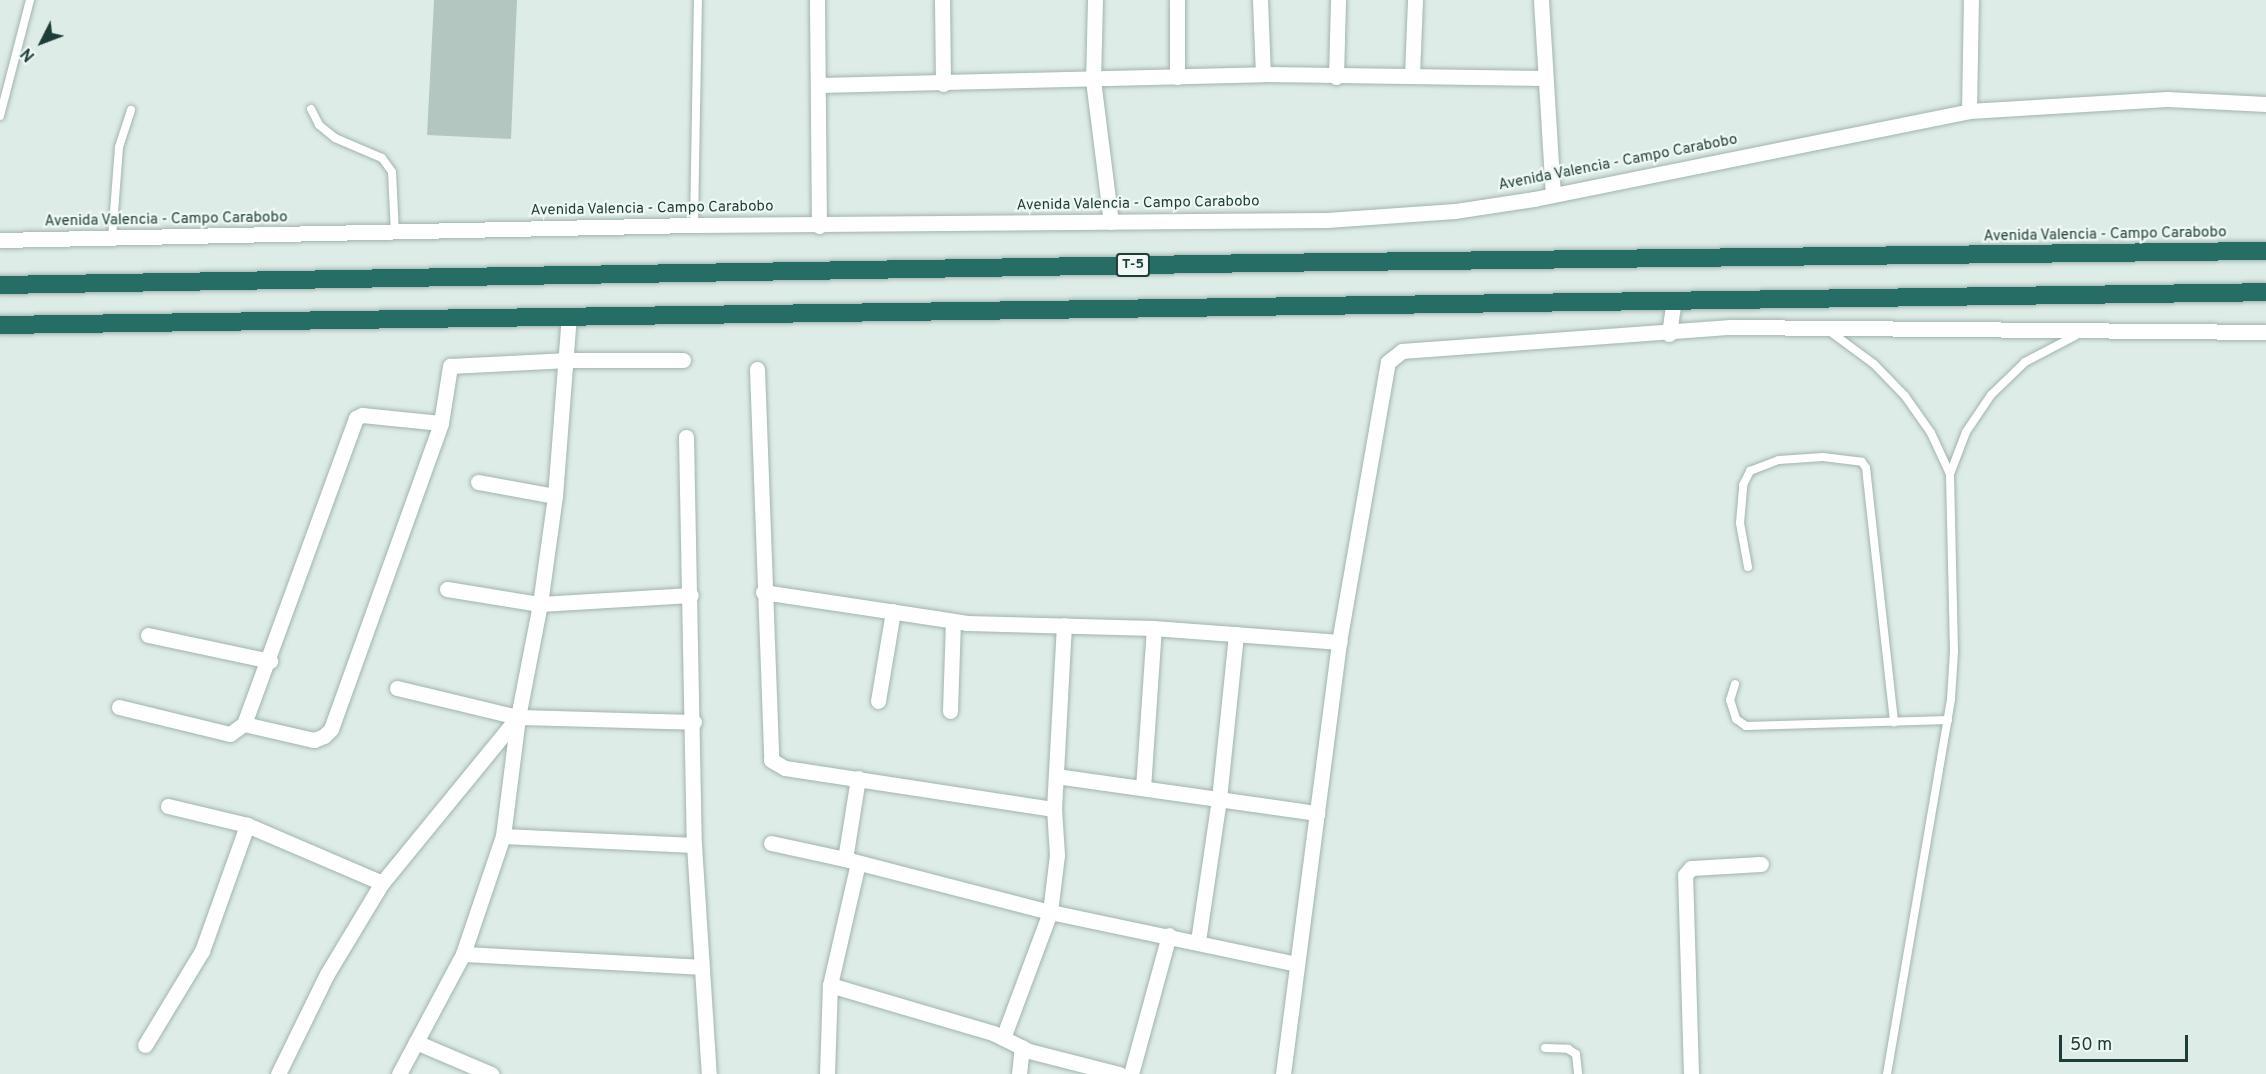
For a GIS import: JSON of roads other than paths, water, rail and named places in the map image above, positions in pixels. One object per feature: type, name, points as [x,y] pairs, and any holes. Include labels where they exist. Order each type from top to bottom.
[{"type":"highway","name":"Avenida Valencia - Campo Carabobo","points":[[0,285],[1252,263],[2266,251]]},
{"type":"highway","points":[[0,325],[2266,292]]},
{"type":"street","points":[[817,0],[819,225]]},
{"type":"street","points":[[942,0],[943,84]]},
{"type":"street","points":[[1095,0],[1094,80],[1111,222]]},
{"type":"street","points":[[1177,0],[1177,77]]},
{"type":"street","points":[[1260,0],[1263,74]]},
{"type":"street","points":[[1336,78],[1338,0]]},
{"type":"street","points":[[1412,75],[1415,0]]},
{"type":"street","points":[[1541,0],[1553,195]]},
{"type":"street","points":[[1970,111],[1971,0]]},
{"type":"street","points":[[819,85],[943,84],[1263,74],[1336,78],[1412,75],[1544,78]]},
{"type":"street","name":"Avenida Valencia - Campo Carabobo","points":[[0,240],[112,240],[694,225],[1327,220],[1455,211],[1553,195],[1970,111],[2167,99],[2266,104]]},
{"type":"street","points":[[1669,334],[1674,299]]},
{"type":"street","points":[[399,1074],[463,954],[503,836],[518,717],[540,604],[555,496],[568,360],[569,316]]},
{"type":"street","points":[[1283,1074],[1339,642],[1388,362],[1402,351],[1419,348],[1669,334],[1730,327],[1828,330],[2266,332]]},
{"type":"street","points":[[244,724],[314,740],[331,729],[441,423],[447,371],[455,363],[683,360]]},
{"type":"street","points":[[757,369],[771,760],[785,768],[1054,809]]},
{"type":"street","points":[[119,707],[230,734],[244,724],[270,661],[356,418],[362,416],[441,423]]},
{"type":"street","points":[[686,437],[694,722],[694,844],[709,1074]]},
{"type":"street","points":[[478,482],[555,496]]},
{"type":"street","points":[[447,590],[540,604],[691,595]]},
{"type":"street","points":[[764,592],[953,621],[1154,628],[1339,642]]},
{"type":"street","points":[[878,701],[893,611]]},
{"type":"street","points":[[950,711],[953,621]]},
{"type":"street","points":[[1003,1038],[1050,912],[1057,855],[1054,809],[1064,625]]},
{"type":"street","points":[[1143,788],[1154,628]]},
{"type":"street","points":[[1198,941],[1219,799],[1236,634]]},
{"type":"street","points":[[148,635],[270,661]]},
{"type":"street","points":[[397,688],[518,717],[694,722]]},
{"type":"street","points":[[278,1074],[327,974],[382,883],[518,717]]},
{"type":"street","points":[[1056,776],[1317,813]]},
{"type":"street","points":[[827,1074],[830,985],[851,861],[858,778]]},
{"type":"street","points":[[168,806],[247,825],[382,883]]},
{"type":"street","points":[[144,1045],[202,951],[247,825]]},
{"type":"street","points":[[503,836],[694,844]]},
{"type":"street","points":[[771,843],[1050,912],[1198,941],[1297,964]]},
{"type":"street","points":[[1691,1074],[1685,875],[1691,868],[1761,864]]},
{"type":"street","points":[[1131,1074],[1169,935]]},
{"type":"street","points":[[463,954],[701,967]]},
{"type":"street","points":[[830,985],[1003,1038],[1022,1047],[1119,1074]]},
{"type":"street","points":[[416,1042],[474,1071],[491,1074]]},
{"type":"street","points":[[1019,1074],[1022,1047]]},
{"type":"lane","points":[[0,116],[30,0]]},
{"type":"lane","points":[[694,225],[698,0]]},
{"type":"lane","points":[[311,109],[319,125],[335,138],[382,158],[392,172],[395,233]]},
{"type":"lane","points":[[112,240],[112,200],[119,147],[131,110]]},
{"type":"lane","points":[[1828,330],[1874,364],[1905,396],[1931,433],[1950,474]]},
{"type":"lane","points":[[1887,1074],[1948,720],[1954,651],[1950,474],[1966,432],[2007,377],[2066,338],[2097,332]]},
{"type":"lane","points":[[1748,567],[1740,523],[1743,486],[1750,471],[1779,460],[1823,457],[1862,462],[1866,468],[1894,722]]},
{"type":"lane","points":[[1736,684],[1731,700],[1737,719],[1746,726],[1948,720]]},
{"type":"lane","points":[[1545,1048],[1568,1049],[1576,1054],[1578,1074]]}]
